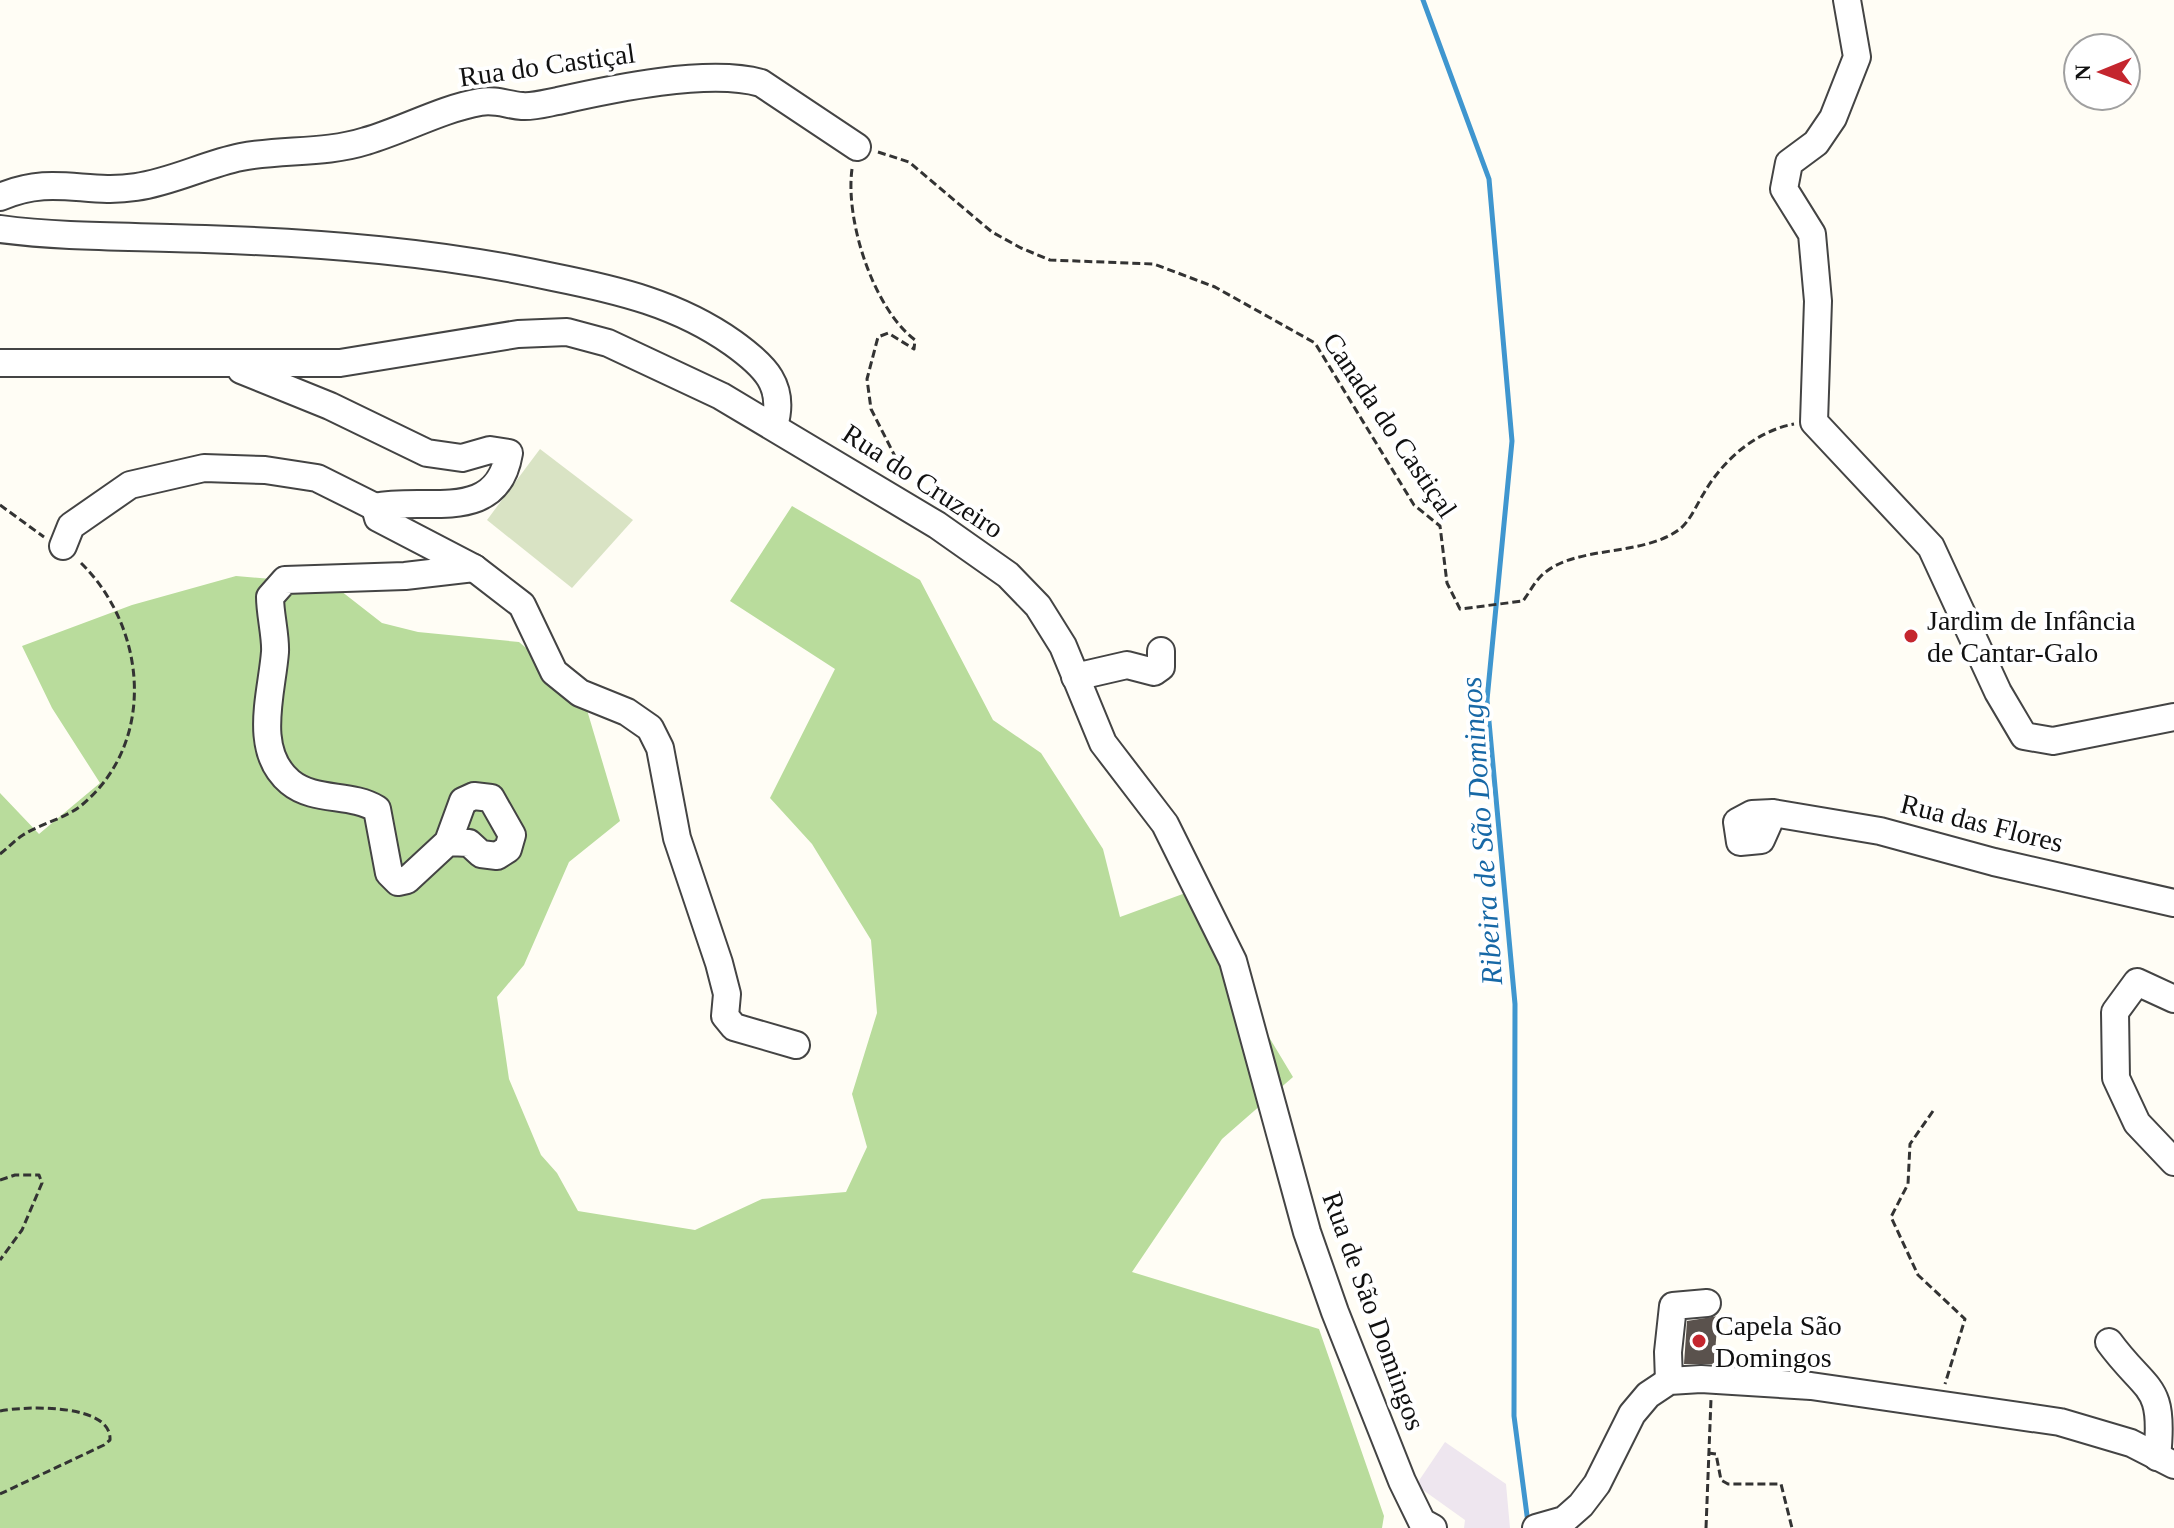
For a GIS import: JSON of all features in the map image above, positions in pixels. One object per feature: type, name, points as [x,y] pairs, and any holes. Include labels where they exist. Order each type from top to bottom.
[{"type":"street","points":[[1847,0],[1857,57],[1833,118],[1816,143],[1789,163],[1784,189],[1812,234],[1818,301],[1814,422],[1931,547],[1998,692],[2024,736],[2053,741],[2174,717]]},
{"type":"street","name":"Rua do Castiçal","points":[[0,197],[25,186],[70,183],[109,189],[138,187],[242,157],[274,152],[301,153],[368,141],[387,131],[478,102],[494,100],[522,106],[603,89],[663,82],[746,78],[761,83],[862,148]]},
{"type":"street","points":[[0,229],[343,245],[506,267],[616,290],[667,306],[710,327],[749,355],[777,389],[780,405],[774,426]]},
{"type":"street","name":"Rua do Cruzeiro","points":[[0,363],[230,366],[340,363],[518,334],[567,332],[608,343],[721,396],[774,426],[912,510],[1008,575],[1038,606],[1063,646],[1103,743],[1165,824],[1205,898],[1233,961],[1273,1105]]},
{"type":"street","points":[[63,546],[71,526],[130,485],[204,468],[265,470],[317,478],[375,507],[453,503],[484,497],[506,474],[509,453],[490,450],[462,458],[427,453],[330,406],[230,366]]},
{"type":"street","points":[[375,507],[378,518],[389,527],[474,568],[522,605],[554,672],[580,693],[627,712],[650,728],[660,748],[677,838],[719,963],[727,994],[725,1016],[734,1027],[796,1045]]},
{"type":"street","points":[[448,842],[407,880],[398,882],[389,873],[377,809],[353,798],[317,794],[290,782],[269,748],[267,728],[275,648],[270,597],[285,580],[405,576],[474,568]]},
{"type":"street","points":[[1075,677],[1127,665],[1154,672],[1161,667],[1161,651]]},
{"type":"street","name":"Rua das Flores","points":[[1773,813],[1880,831],[1994,862],[2174,903]]},
{"type":"street","points":[[2174,999],[2137,982],[2115,1012],[2116,1078],[2137,1123],[2174,1162]]},
{"type":"street","name":"Rua de São Domingos","points":[[1273,1105],[1307,1232],[1335,1312],[1402,1481],[1422,1522],[1433,1528]]},
{"type":"street","points":[[1669,1381],[1668,1352],[1673,1306],[1707,1303]]},
{"type":"street","points":[[2109,1342],[2126,1366],[2149,1384],[2158,1404],[2166,1461]]},
{"type":"street","points":[[1536,1528],[1564,1520],[1597,1484],[1632,1414],[1648,1395],[1669,1381],[1711,1380],[1811,1386],[2060,1422],[2131,1443],[2166,1461]]},
{"type":"path","name":"Canada do Castiçal","points":[[862,148],[909,162],[992,232],[1021,248],[1050,260],[1154,264],[1215,287],[1315,343],[1414,505],[1440,526],[1447,583],[1460,609],[1523,601],[1542,575],[1572,559],[1657,542],[1683,527],[1711,481],[1739,451],[1767,431],[1814,422]]},
{"type":"path","points":[[862,148],[849,201],[856,228],[883,304],[901,329],[915,340],[914,349],[888,333],[878,337],[867,379],[871,409],[915,496],[912,510]]},
{"type":"path","points":[[0,505],[51,542],[63,546],[97,579],[125,633],[137,681],[135,713],[115,767],[82,805],[22,835],[0,854]]},
{"type":"path","points":[[1933,1111],[1910,1144],[1908,1184],[1891,1217],[1918,1275],[1965,1319],[1938,1403]]},
{"type":"path","points":[[0,1180],[31,1173],[39,1175],[42,1183],[22,1230],[0,1260]]},
{"type":"path","points":[[1706,1528],[1708,1453],[1712,1430],[1711,1380]]},
{"type":"path","points":[[0,1411],[60,1408],[106,1424],[110,1431],[110,1440],[104,1445],[0,1494]]},
{"type":"path","points":[[1708,1453],[1716,1454],[1721,1480],[1728,1484],[1781,1484],[1792,1528]]},
{"type":"shaded area","points":[[1445,1442],[1506,1484],[1510,1528],[1464,1528],[1465,1520],[1416,1485]]},
{"type":"green space","points":[[540,449],[633,520],[572,588],[487,520]]},
{"type":"green space","points":[[792,506],[920,580],[993,720],[1041,753],[1103,849],[1120,917],[1210,884],[1251,1007],[1293,1077],[1222,1139],[1132,1272],[1319,1329],[1384,1516],[1382,1528],[0,1528],[0,793],[39,834],[100,783],[52,708],[22,646],[132,605],[236,576],[332,584],[382,623],[418,632],[519,642],[549,667],[587,710],[620,821],[569,862],[524,965],[497,997],[509,1079],[541,1155],[557,1173],[578,1211],[695,1230],[762,1199],[846,1192],[867,1147],[852,1094],[877,1013],[871,940],[812,844],[770,798],[835,669],[730,601]]},
{"type":"building","name":"Capela São Domingos","points":[[1718,1316],[1714,1364],[1684,1364],[1687,1321]]},
{"type":"waterway","name":"Ribeira de São Domingos","points":[[1423,0],[1489,179],[1512,441],[1487,700],[1515,1004],[1514,1416],[1528,1523]]},
{"type":"place","name":"Jardim de Infância de Cantar-Galo","points":[[1911,636]]},
{"type":"place","name":"Capela São Domingos","points":[[1699,1341]]}]
